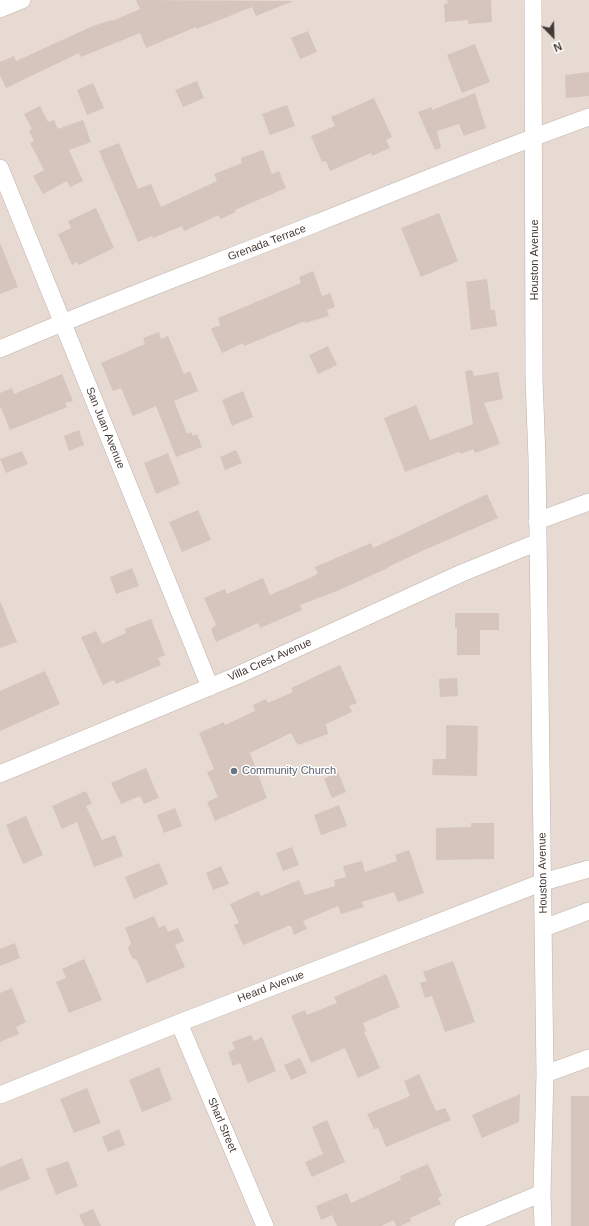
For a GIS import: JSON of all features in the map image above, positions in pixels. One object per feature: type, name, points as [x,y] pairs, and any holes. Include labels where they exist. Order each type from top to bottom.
[{"type":"street","points":[[0,9],[22,0]]},
{"type":"street","name":"Houston Avenue","points":[[533,0],[534,378],[544,928],[545,1074],[542,1193],[543,1226]]},
{"type":"street","name":"Grenada Terrace","points":[[0,349],[62,322],[534,136],[589,117]]},
{"type":"street","name":"San Juan Avenue","points":[[0,168],[210,687]]},
{"type":"street","points":[[537,521],[589,502]]},
{"type":"street","name":"Villa Crest Avenue","points":[[0,774],[210,687],[462,573],[538,542]]},
{"type":"street","name":"Heard Avenue","points":[[0,1095],[179,1023],[543,882],[589,869]]},
{"type":"street","points":[[544,928],[589,911]]},
{"type":"street","name":"Sharl Street","points":[[179,1023],[265,1226]]},
{"type":"street","points":[[545,1074],[589,1058]]},
{"type":"street","points":[[463,1226],[542,1193]]},
{"type":"shaded area","points":[[0,0],[589,0],[589,1226],[0,1226]]},
{"type":"building","points":[[136,0],[293,1],[256,16],[252,7],[197,29],[196,27],[146,48],[140,33],[81,57],[79,53],[6,88],[0,75],[0,62],[14,56],[16,61],[93,26],[112,21],[140,9]]},
{"type":"building","points":[[447,0],[491,0],[492,22],[468,24],[468,20],[445,22],[444,4],[448,3]]},
{"type":"building","points":[[308,31],[317,52],[300,59],[291,38]]},
{"type":"building","points":[[475,44],[490,82],[462,93],[447,55]]},
{"type":"building","points":[[589,72],[589,96],[566,98],[565,75]]},
{"type":"building","points":[[197,81],[204,98],[183,107],[175,90]]},
{"type":"building","points":[[93,83],[104,108],[87,115],[77,90]]},
{"type":"building","points":[[475,93],[486,128],[464,136],[459,124],[437,131],[441,148],[435,150],[418,112],[432,107],[432,110]]},
{"type":"building","points":[[374,98],[392,137],[386,140],[390,148],[372,156],[371,153],[330,171],[326,161],[322,162],[311,136],[335,126],[331,117]]},
{"type":"building","points":[[287,105],[295,126],[270,135],[262,114]]},
{"type":"building","points":[[40,106],[48,122],[54,120],[58,129],[83,120],[91,142],[69,150],[83,181],[70,187],[67,181],[43,194],[33,176],[44,170],[30,143],[34,141],[29,131],[32,129],[24,114]]},
{"type":"building","points":[[119,143],[138,189],[151,184],[161,207],[217,181],[214,174],[242,163],[241,158],[263,150],[272,174],[279,171],[286,188],[235,210],[236,212],[220,219],[219,215],[184,231],[182,226],[153,238],[152,236],[138,242],[99,151]]},
{"type":"building","points":[[96,208],[114,248],[79,265],[77,262],[72,265],[58,234],[71,228],[68,221]]},
{"type":"building","points":[[439,213],[458,261],[421,277],[401,228]]},
{"type":"building","points":[[0,243],[18,287],[0,294]]},
{"type":"building","points":[[313,271],[322,296],[330,293],[335,307],[327,310],[329,316],[305,323],[305,321],[244,346],[243,343],[222,353],[211,329],[220,325],[218,318],[301,283],[299,277]]},
{"type":"building","points":[[487,279],[491,310],[495,310],[497,326],[471,330],[466,282]]},
{"type":"building","points":[[159,332],[161,339],[168,336],[184,374],[190,371],[198,391],[174,401],[187,434],[191,432],[193,436],[197,434],[202,447],[176,457],[156,406],[133,416],[121,388],[113,391],[101,363],[145,344],[143,338]]},
{"type":"building","points":[[328,346],[337,365],[318,374],[309,355]]},
{"type":"building","points":[[472,370],[474,376],[498,372],[503,399],[484,403],[500,444],[475,453],[473,449],[461,454],[459,452],[405,472],[384,418],[416,405],[430,440],[473,424],[465,371]]},
{"type":"building","points":[[62,374],[73,401],[65,403],[67,407],[10,430],[0,406],[0,393],[12,388],[14,394]]},
{"type":"building","points":[[243,391],[253,417],[232,426],[222,400]]},
{"type":"building","points":[[79,430],[84,445],[69,451],[64,436]]},
{"type":"building","points":[[236,450],[242,463],[225,470],[220,457]]},
{"type":"building","points":[[22,451],[28,464],[6,473],[0,459]]},
{"type":"building","points":[[168,453],[180,484],[156,494],[144,463]]},
{"type":"building","points":[[487,494],[498,518],[422,551],[337,591],[300,605],[302,610],[260,628],[258,623],[216,642],[211,629],[216,625],[204,598],[225,589],[227,594],[263,578],[270,595],[314,576],[318,573],[315,567],[371,543],[373,548]]},
{"type":"building","points":[[198,510],[211,540],[182,552],[169,522]]},
{"type":"building","points":[[132,568],[139,586],[116,594],[110,577]]},
{"type":"building","points":[[0,601],[17,642],[0,648]]},
{"type":"building","points":[[455,613],[499,613],[499,630],[480,630],[480,655],[457,655],[457,628],[455,628]]},
{"type":"building","points":[[151,619],[165,655],[158,658],[161,665],[116,684],[114,680],[103,685],[81,637],[96,631],[102,644],[126,633],[125,629]]},
{"type":"building","points":[[340,665],[357,703],[349,706],[352,712],[326,724],[328,734],[298,745],[291,733],[250,753],[267,798],[215,821],[207,802],[218,797],[207,772],[214,769],[199,733],[224,722],[225,725],[255,711],[253,705],[266,699],[268,703],[293,692],[291,688]]},
{"type":"building","points":[[45,671],[60,704],[0,731],[0,691]]},
{"type":"building","points":[[457,678],[458,696],[440,697],[439,679]]},
{"type":"building","points":[[446,725],[478,726],[477,776],[432,775],[433,759],[446,759]]},
{"type":"building","points":[[146,768],[159,798],[144,804],[140,796],[121,804],[111,783]]},
{"type":"building","points":[[338,772],[346,792],[332,798],[324,779]]},
{"type":"building","points":[[86,791],[92,804],[86,806],[102,840],[115,835],[123,856],[94,867],[77,822],[62,829],[52,806]]},
{"type":"building","points":[[339,805],[347,826],[321,835],[314,815]]},
{"type":"building","points":[[175,808],[182,826],[164,833],[157,815]]},
{"type":"building","points":[[26,816],[43,855],[23,864],[6,825]]},
{"type":"building","points":[[471,823],[494,823],[494,859],[436,860],[436,828],[471,827]]},
{"type":"building","points":[[292,847],[299,865],[283,871],[276,853]]},
{"type":"building","points":[[409,850],[424,893],[398,902],[394,892],[362,902],[364,907],[341,914],[338,906],[303,921],[307,929],[294,935],[291,926],[288,926],[243,945],[234,925],[239,923],[230,904],[258,891],[261,896],[299,880],[305,895],[335,886],[334,880],[346,877],[343,866],[362,861],[365,872],[397,861],[395,855]]},
{"type":"building","points":[[159,863],[168,884],[134,899],[125,877]]},
{"type":"building","points":[[221,866],[229,884],[213,890],[206,873]]},
{"type":"building","points":[[154,916],[159,928],[165,925],[168,932],[178,928],[184,941],[175,945],[185,967],[147,983],[137,960],[132,958],[128,948],[131,943],[125,928]]},
{"type":"building","points":[[15,943],[20,958],[0,966],[0,949]]},
{"type":"building","points":[[84,959],[102,1000],[69,1013],[56,982],[66,978],[62,969]]},
{"type":"building","points":[[453,961],[475,1022],[445,1032],[432,996],[425,998],[420,983],[427,981],[423,972]]},
{"type":"building","points":[[386,974],[400,1007],[363,1023],[366,1031],[364,1032],[380,1068],[358,1078],[345,1048],[311,1063],[291,1016],[305,1010],[307,1015],[337,1003],[334,997]]},
{"type":"building","points":[[12,988],[26,1022],[16,1027],[19,1034],[0,1042],[0,993]]},
{"type":"building","points":[[251,1035],[254,1041],[262,1037],[276,1071],[248,1083],[240,1063],[233,1066],[228,1052],[235,1049],[232,1042]]},
{"type":"building","points":[[300,1058],[307,1073],[291,1080],[284,1065]]},
{"type":"building","points":[[159,1067],[172,1100],[142,1112],[129,1080]]},
{"type":"building","points":[[419,1074],[436,1111],[445,1108],[451,1120],[386,1147],[378,1128],[374,1129],[367,1114],[410,1096],[404,1081]]},
{"type":"building","points":[[87,1088],[101,1123],[74,1133],[60,1099]]},
{"type":"building","points":[[520,1094],[519,1122],[482,1138],[472,1115]]},
{"type":"building","points":[[571,1096],[589,1096],[589,1226],[571,1226]]},
{"type":"building","points":[[327,1120],[345,1162],[312,1177],[305,1162],[323,1154],[312,1127]]},
{"type":"building","points":[[119,1129],[125,1145],[108,1152],[102,1137]]},
{"type":"building","points":[[22,1158],[30,1179],[0,1191],[0,1167]]},
{"type":"building","points":[[68,1161],[78,1186],[56,1195],[46,1169]]},
{"type":"building","points":[[428,1164],[442,1196],[438,1198],[441,1204],[410,1218],[411,1221],[400,1226],[396,1226],[394,1220],[381,1226],[337,1226],[332,1215],[321,1220],[316,1206],[347,1193],[351,1203],[401,1180],[400,1176]]},
{"type":"building","points":[[93,1209],[101,1226],[84,1226],[79,1215]]},
{"type":"place","name":"Community Church","points":[[234,771]]}]
